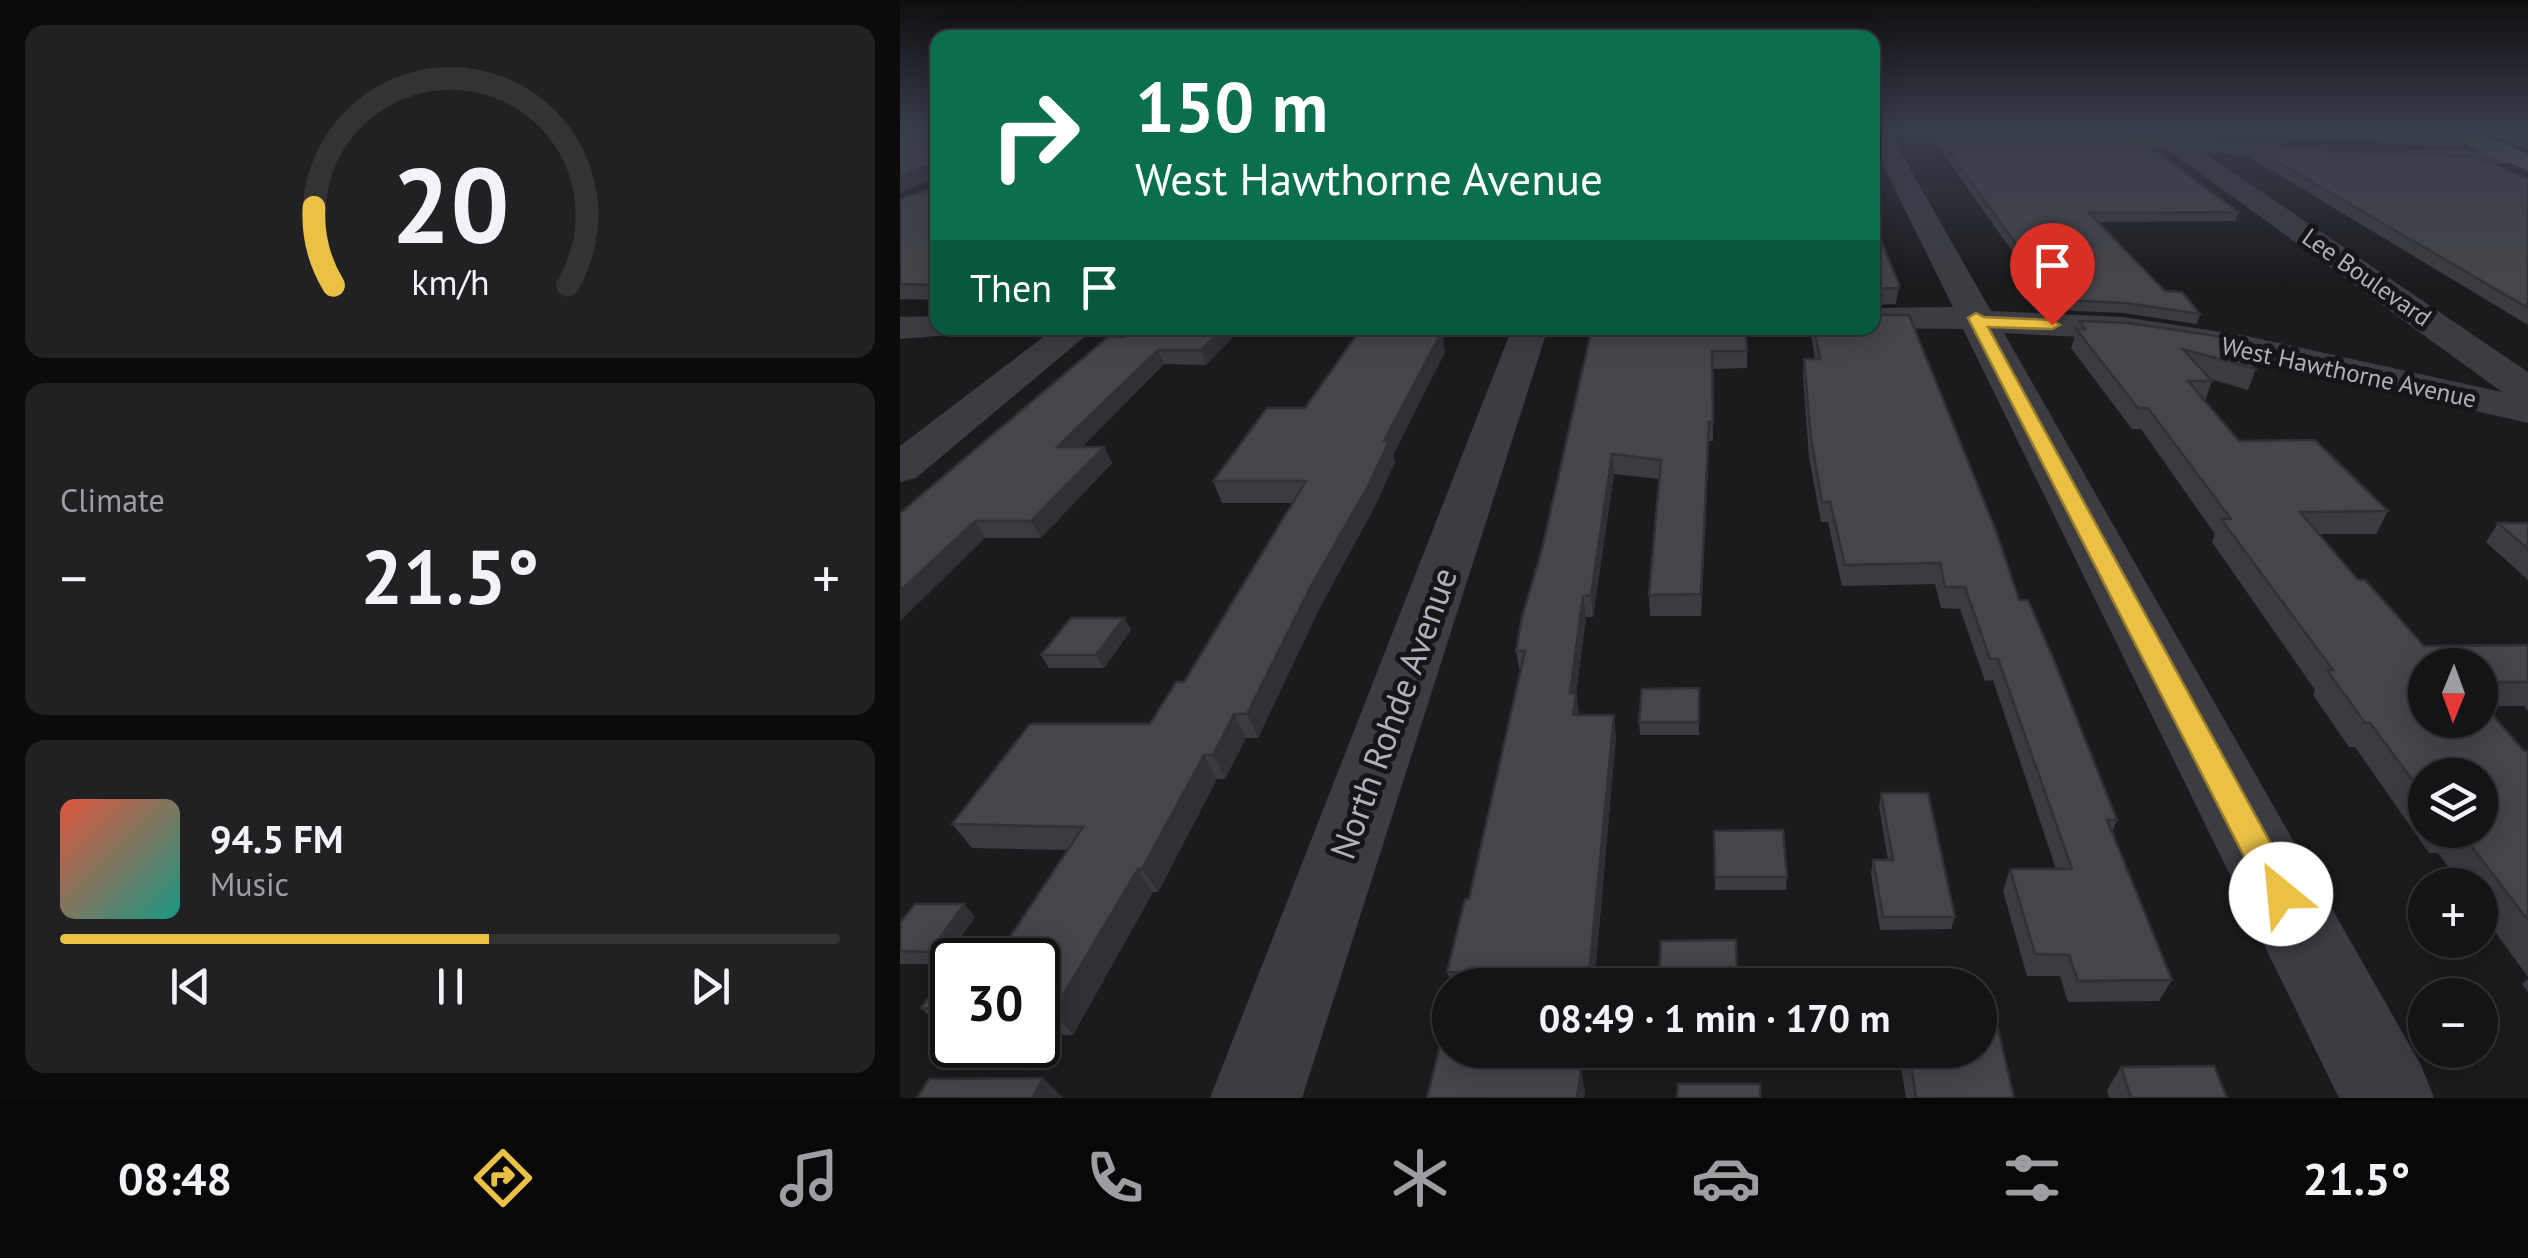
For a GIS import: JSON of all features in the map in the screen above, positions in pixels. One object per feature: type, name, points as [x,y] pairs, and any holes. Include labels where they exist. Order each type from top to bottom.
[{"type":"street","points":[[1903,181],[2388,1098]]},
{"type":"street","name":"Lee Boulevard","points":[[2230,181],[2528,391]]},
{"type":"street","name":"West Hawthorne Avenue","points":[[1880,319],[1976,318],[1980,322],[2123,328],[2247,347],[2528,410]]},
{"type":"street","points":[[900,328],[930,328]]},
{"type":"street","points":[[900,468],[1068,335]]},
{"type":"street","name":"North Rohde Avenue","points":[[1256,1098],[1528,335]]},
{"type":"building","points":[[1970,181],[2196,181],[2238,212],[2089,213],[2165,291],[2182,292],[2200,314],[2126,303],[2057,300]]},
{"type":"building","points":[[2311,181],[2528,181],[2528,308]]},
{"type":"building","points":[[930,189],[930,285],[900,284],[900,199]]},
{"type":"building","points":[[1880,238],[1899,284],[1899,288],[1880,289]]},
{"type":"building","points":[[1880,315],[1909,315],[1996,531],[2019,600],[2028,600],[2053,658],[2117,820],[2107,820],[2172,980],[2078,981],[2069,955],[2035,954],[2010,869],[2072,869],[1998,659],[1990,659],[1965,587],[1945,587],[1940,563],[1845,565],[1830,502],[1822,502],[1811,438],[1804,359],[1820,359],[1815,335],[1880,335]]},
{"type":"building","points":[[2080,321],[2128,323],[2230,338],[2256,369],[2183,349],[2212,381],[2188,381],[2239,441],[2315,440],[2388,511],[2300,512],[2358,580],[2365,580],[2424,646],[2528,645],[2528,682],[2498,682],[2498,648],[2408,648],[2408,738],[2498,738],[2498,721],[2528,751],[2528,920],[2498,881],[2498,868],[2488,868],[2473,848],[2498,848],[2498,758],[2408,758],[2408,774],[2370,723],[2365,723],[2327,670],[2333,670],[2221,519],[2231,519],[2148,408],[2138,408],[2076,329],[2085,329]]},
{"type":"building","points":[[1217,335],[1201,350],[1158,350],[1057,447],[1104,447],[1031,521],[975,521],[900,591],[900,513],[1108,337]]},
{"type":"building","points":[[1357,335],[1440,335],[1384,441],[1389,441],[1368,486],[1311,586],[1247,714],[1234,714],[1213,755],[1204,755],[1142,869],[1138,869],[1060,1000],[1060,938],[1009,938],[1083,827],[952,824],[1030,724],[1150,724],[1176,682],[1184,682],[1306,481],[1213,481],[1267,408],[1305,408]]},
{"type":"building","points":[[1590,335],[1746,335],[1747,351],[1712,351],[1713,422],[1709,422],[1701,594],[1649,595],[1661,460],[1612,454],[1591,595],[1583,596],[1570,693],[1576,693],[1573,715],[1614,715],[1590,968],[1448,968],[1465,899],[1469,899],[1525,651],[1516,651],[1542,549]]},
{"type":"building","points":[[2498,523],[2528,523],[2528,549]]},
{"type":"building","points":[[1071,618],[1124,618],[1096,655],[1041,655]]},
{"type":"building","points":[[1699,688],[1699,722],[1639,722],[1642,689]]},
{"type":"building","points":[[1881,793],[1928,793],[1955,917],[1883,917],[1873,860],[1893,860]]},
{"type":"building","points":[[1783,830],[1787,877],[1715,877],[1714,831]]},
{"type":"building","points":[[915,904],[964,904],[940,938],[930,938],[930,952],[900,951],[900,923]]},
{"type":"building","points":[[1736,940],[1737,968],[1660,968],[1661,941]]},
{"type":"building","points":[[1997,1025],[2014,1098],[1916,1098],[1912,1068],[1997,1068]]},
{"type":"building","points":[[2214,1066],[2227,1098],[2131,1098],[2121,1067]]},
{"type":"building","points":[[1434,1068],[1581,1069],[1577,1098],[1427,1098]]},
{"type":"building","points":[[1043,1078],[1032,1098],[917,1098],[929,1079]]},
{"type":"building","points":[[1678,1084],[1760,1084],[1760,1098],[1677,1098]]},
{"type":"route","points":[[2052,325],[1980,322],[1976,318],[2281,894]]}]
